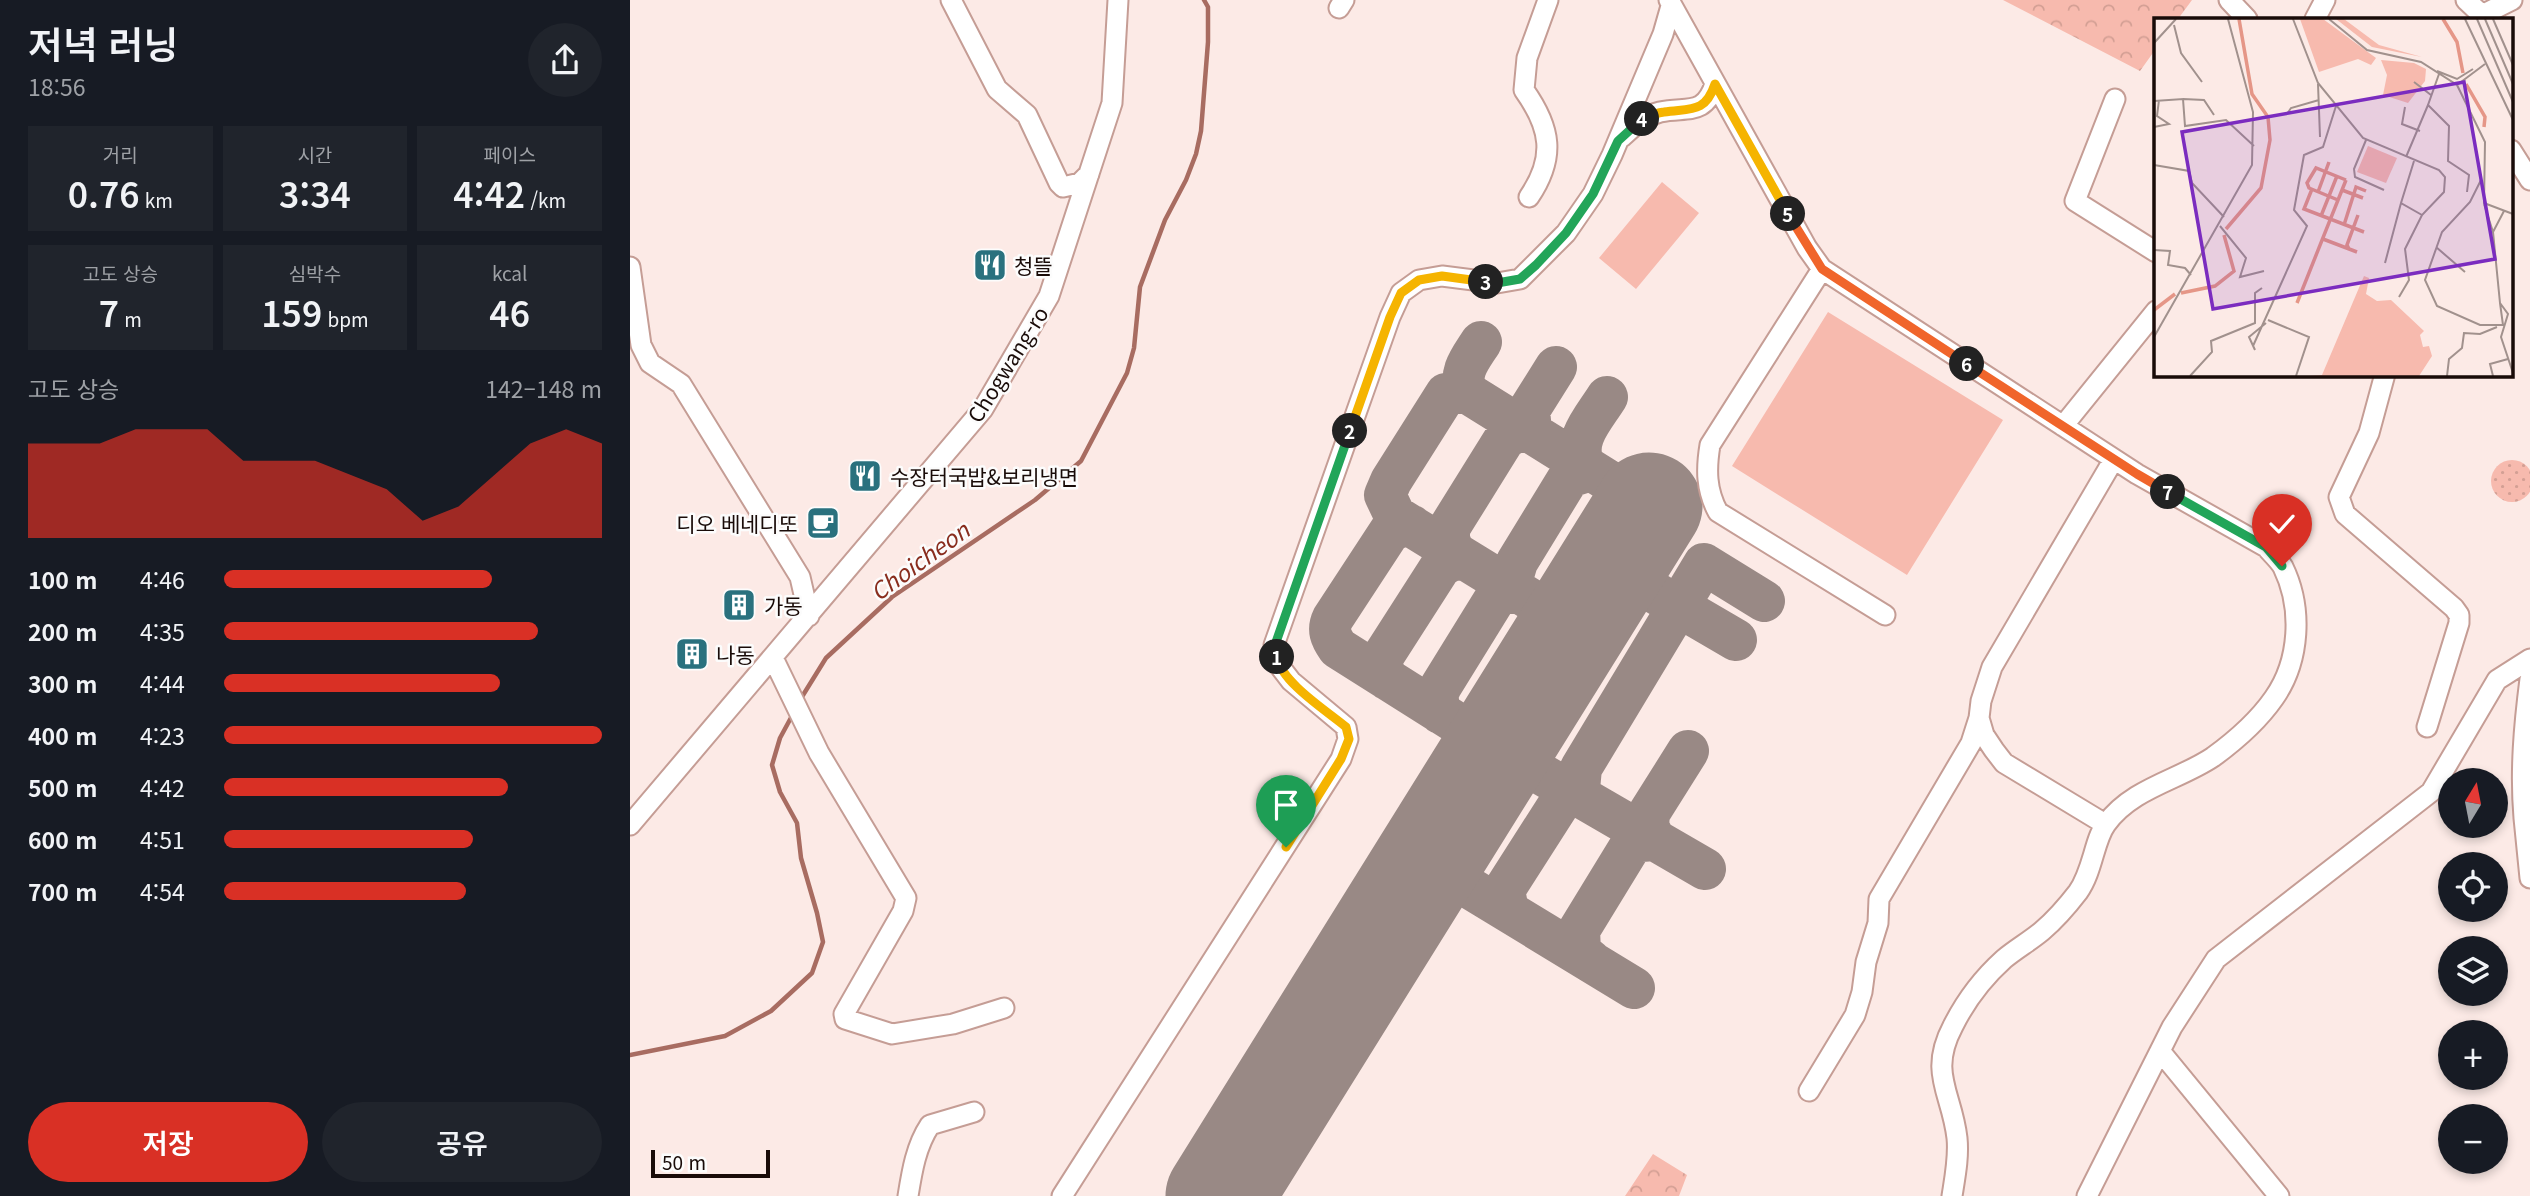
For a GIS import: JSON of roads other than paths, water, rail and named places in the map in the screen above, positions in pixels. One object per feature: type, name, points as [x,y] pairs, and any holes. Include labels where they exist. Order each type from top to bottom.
[{"type":"street","points":[[951,0],[997,89],[1027,115],[1059,183],[1063,187],[1073,186],[1089,174]]},
{"type":"street","name":"Chogwang-ro","points":[[630,825],[983,409],[1049,296],[1112,103],[1118,0]]},
{"type":"street","points":[[1529,197],[1542,178],[1548,143],[1539,111],[1524,90],[1527,58],[1548,0]]},
{"type":"street","points":[[2229,0],[2246,18]]},
{"type":"street","points":[[2316,18],[2325,0]]},
{"type":"street","points":[[2466,0],[2482,17],[2512,0]]},
{"type":"street","points":[[1670,3],[1807,248],[1822,269],[2114,459],[2266,547],[2282,566],[2295,602],[2297,634],[2290,664],[2275,697],[2250,726],[2212,758],[2141,793],[2105,824],[2091,868],[2079,891],[2045,929],[2004,960],[1958,1017],[1945,1042],[1941,1057],[1941,1072],[1957,1136],[1952,1196]]},
{"type":"street","points":[[1062,1196],[1341,759],[1349,739],[1346,727],[1291,681],[1278,664],[1275,645],[1390,317],[1401,293],[1419,280],[1442,276],[1497,283],[1520,279],[1566,233],[1593,194],[1618,141],[1663,34],[1670,3]]},
{"type":"street","points":[[1618,141],[1642,119],[1661,112],[1699,107],[1707,102],[1715,84]]},
{"type":"street","points":[[2115,99],[2075,201],[2154,251]]},
{"type":"street","points":[[2512,152],[2530,180]]},
{"type":"street","points":[[630,267],[640,345],[650,363],[681,384],[800,578],[809,615]]},
{"type":"street","points":[[1822,269],[1710,445],[1706,469],[1710,498],[1718,512],[1885,615]]},
{"type":"street","points":[[2063,426],[2154,312]]},
{"type":"street","points":[[2384,376],[2369,432],[2339,497],[2344,514],[2459,615],[2459,623],[2427,727]]},
{"type":"street","points":[[1809,1091],[1856,1016],[1866,962],[1878,923],[1880,899],[1966,752],[1979,718],[1983,693],[1992,667],[2114,459]]},
{"type":"street","points":[[773,658],[854,814],[906,898],[903,911],[851,999],[844,1014],[845,1019],[892,1034],[953,1024],[1004,1008]]},
{"type":"street","points":[[2087,1196],[2172,1027],[2216,960],[2431,792],[2497,680],[2530,659]]},
{"type":"street","points":[[2530,679],[2520,779],[2527,820],[2530,878]]},
{"type":"street","points":[[1979,718],[1984,735],[2004,763],[2105,824]]},
{"type":"street","points":[[2160,1051],[2279,1196]]},
{"type":"street","points":[[908,1196],[922,1136],[930,1125],[974,1112]]},
{"type":"waterway","name":"Choicheon","points":[[800,700],[826,658],[892,597],[1035,500],[1081,461],[1127,373],[1134,348],[1140,287],[1165,220],[1196,154],[1201,131],[1208,42],[1208,7],[1204,0]]},
{"type":"waterway","name":"Choicheon","points":[[630,1055],[725,1036],[771,1011],[812,973],[823,942],[801,858],[797,823],[780,792],[772,765],[780,738],[793,714]]},
{"type":"place","name":"청뜰","points":[[990,265]]},
{"type":"place","name":"수장터국밥&보리냉면","points":[[865,476]]},
{"type":"place","name":"디오 베네디또","points":[[823,523]]},
{"type":"place","name":"가동","points":[[739,605]]},
{"type":"place","name":"나동","points":[[692,654]]}]
